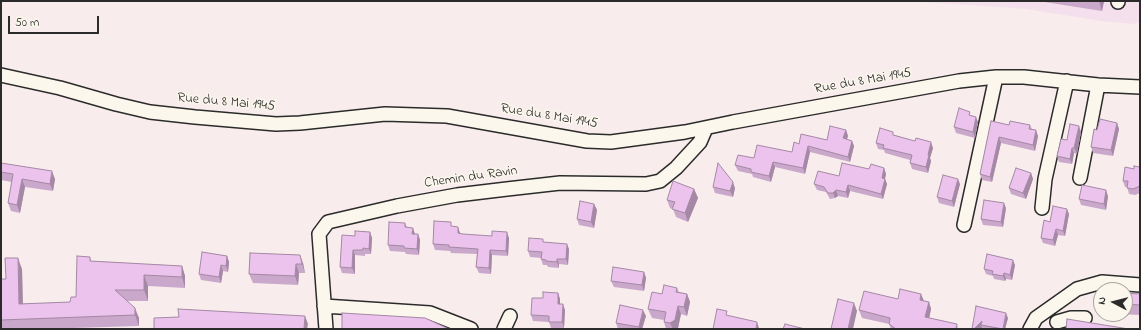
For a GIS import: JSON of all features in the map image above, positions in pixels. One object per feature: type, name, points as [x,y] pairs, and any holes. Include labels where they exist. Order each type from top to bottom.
[{"type":"street","name":"Rue du 8 Mai 1945","points":[[1,75],[60,88],[150,112],[276,124],[385,114],[447,116],[587,141],[611,142],[706,128],[959,81],[996,77],[1024,77],[1098,85],[1140,87]]},
{"type":"street","points":[[964,225],[996,77]]},
{"type":"street","points":[[1042,208],[1045,179],[1067,81]]},
{"type":"street","points":[[1080,178],[1098,85]]},
{"type":"street","name":"Chemin du Ravin","points":[[326,329],[319,234],[328,222],[397,206],[457,195],[560,183],[646,184],[660,181],[676,168],[700,142],[706,128]]},
{"type":"street","points":[[1030,329],[1036,318],[1077,289],[1102,282],[1140,285]]},
{"type":"street","points":[[324,306],[430,313],[470,329]]},
{"type":"street","points":[[1047,310],[1056,325],[1071,318],[1085,318]]},
{"type":"street","points":[[504,329],[510,316]]},
{"type":"shaded area","points":[[924,1],[1140,1],[1140,23],[1132,24],[1101,21],[1026,9]]},
{"type":"building","points":[[959,108],[970,112],[969,115],[976,117],[973,132],[954,127]]},
{"type":"building","points":[[1100,119],[1117,123],[1111,150],[1091,147],[1094,129],[1097,130]]},
{"type":"building","points":[[991,121],[1009,125],[1010,121],[1030,125],[1029,129],[1036,130],[1033,145],[999,137],[990,177],[980,174]]},
{"type":"building","points":[[1070,124],[1079,126],[1070,159],[1057,156],[1061,139],[1067,140]]},
{"type":"building","points":[[830,126],[846,130],[843,138],[852,141],[848,157],[808,146],[803,168],[773,162],[769,176],[751,172],[751,169],[735,165],[738,155],[754,158],[757,145],[792,152],[794,142],[799,144],[801,134],[827,140]]},
{"type":"building","points":[[880,128],[893,132],[893,135],[915,141],[916,138],[931,142],[926,167],[910,163],[912,155],[883,148],[884,145],[876,143]]},
{"type":"building","points":[[1,163],[52,171],[50,184],[22,179],[17,205],[8,203],[13,174],[1,172]]},
{"type":"building","points":[[718,163],[733,182],[730,191],[713,187]]},
{"type":"building","points":[[842,163],[869,169],[871,164],[884,168],[882,178],[885,179],[881,194],[848,185],[846,192],[836,190],[833,193],[828,193],[824,187],[814,184],[818,171],[839,176]]},
{"type":"building","points":[[1134,166],[1140,167],[1140,186],[1133,189],[1127,188],[1128,181],[1123,181],[1125,167],[1134,169]]},
{"type":"building","points":[[1016,168],[1031,173],[1023,193],[1009,188]]},
{"type":"building","points":[[943,175],[958,179],[952,201],[937,197]]},
{"type":"building","points":[[673,181],[694,189],[685,213],[672,209],[675,202],[667,200]]},
{"type":"building","points":[[1082,185],[1106,190],[1104,204],[1079,199]]},
{"type":"building","points":[[984,200],[1004,203],[1001,222],[981,219]]},
{"type":"building","points":[[580,201],[594,204],[591,222],[577,219]]},
{"type":"building","points":[[1053,206],[1067,209],[1063,231],[1056,229],[1053,240],[1041,238],[1044,220],[1050,222]]},
{"type":"building","points":[[434,221],[451,222],[451,226],[458,227],[458,233],[463,234],[492,236],[492,231],[507,232],[506,251],[490,250],[489,268],[476,267],[478,249],[449,247],[449,245],[433,244]]},
{"type":"building","points":[[389,222],[405,223],[405,227],[413,228],[412,234],[418,234],[417,249],[388,245]]},
{"type":"building","points":[[355,231],[370,232],[369,249],[363,248],[363,250],[353,250],[352,268],[340,267],[342,235],[355,236]]},
{"type":"building","points":[[529,238],[543,239],[543,242],[567,244],[566,259],[557,259],[557,262],[541,259],[542,252],[528,251]]},
{"type":"building","points":[[202,252],[227,256],[226,266],[221,265],[219,277],[199,274]]},
{"type":"building","points":[[250,253],[300,255],[302,264],[296,264],[295,276],[249,274]]},
{"type":"building","points":[[987,254],[1013,260],[1010,275],[1004,273],[1003,276],[992,274],[993,271],[984,269]]},
{"type":"building","points":[[77,256],[90,257],[90,261],[182,266],[182,277],[144,275],[144,290],[115,290],[135,308],[135,315],[1,320],[1,279],[6,279],[5,258],[18,258],[19,304],[70,302],[71,297],[76,297]]},
{"type":"building","points":[[613,267],[644,272],[642,285],[611,281]]},
{"type":"building","points":[[664,285],[677,288],[676,292],[687,294],[684,307],[678,306],[675,320],[670,323],[664,322],[666,312],[648,309],[652,292],[662,294]]},
{"type":"building","points":[[900,289],[921,294],[920,300],[929,302],[925,317],[957,324],[956,329],[896,329],[889,324],[890,318],[859,310],[864,291],[898,299]]},
{"type":"building","points":[[543,292],[558,293],[558,304],[563,304],[562,322],[549,322],[549,316],[531,315],[532,298],[543,298]]},
{"type":"building","points":[[1133,294],[1140,294],[1140,305],[1133,305]]},
{"type":"building","points":[[838,299],[854,303],[848,329],[831,329]]},
{"type":"building","points":[[620,305],[643,310],[639,327],[616,323]]},
{"type":"building","points":[[976,306],[1006,313],[1003,329],[981,325],[982,321],[974,329],[972,329]]},
{"type":"building","points":[[178,309],[305,316],[304,329],[154,329],[154,318],[179,317]]},
{"type":"building","points":[[717,309],[727,311],[726,315],[757,322],[756,329],[713,329]]},
{"type":"building","points":[[342,313],[425,318],[449,329],[342,329]]},
{"type":"building","points":[[1067,319],[1129,329],[1066,329]]},
{"type":"building","points":[[785,324],[805,329],[783,329]]}]
